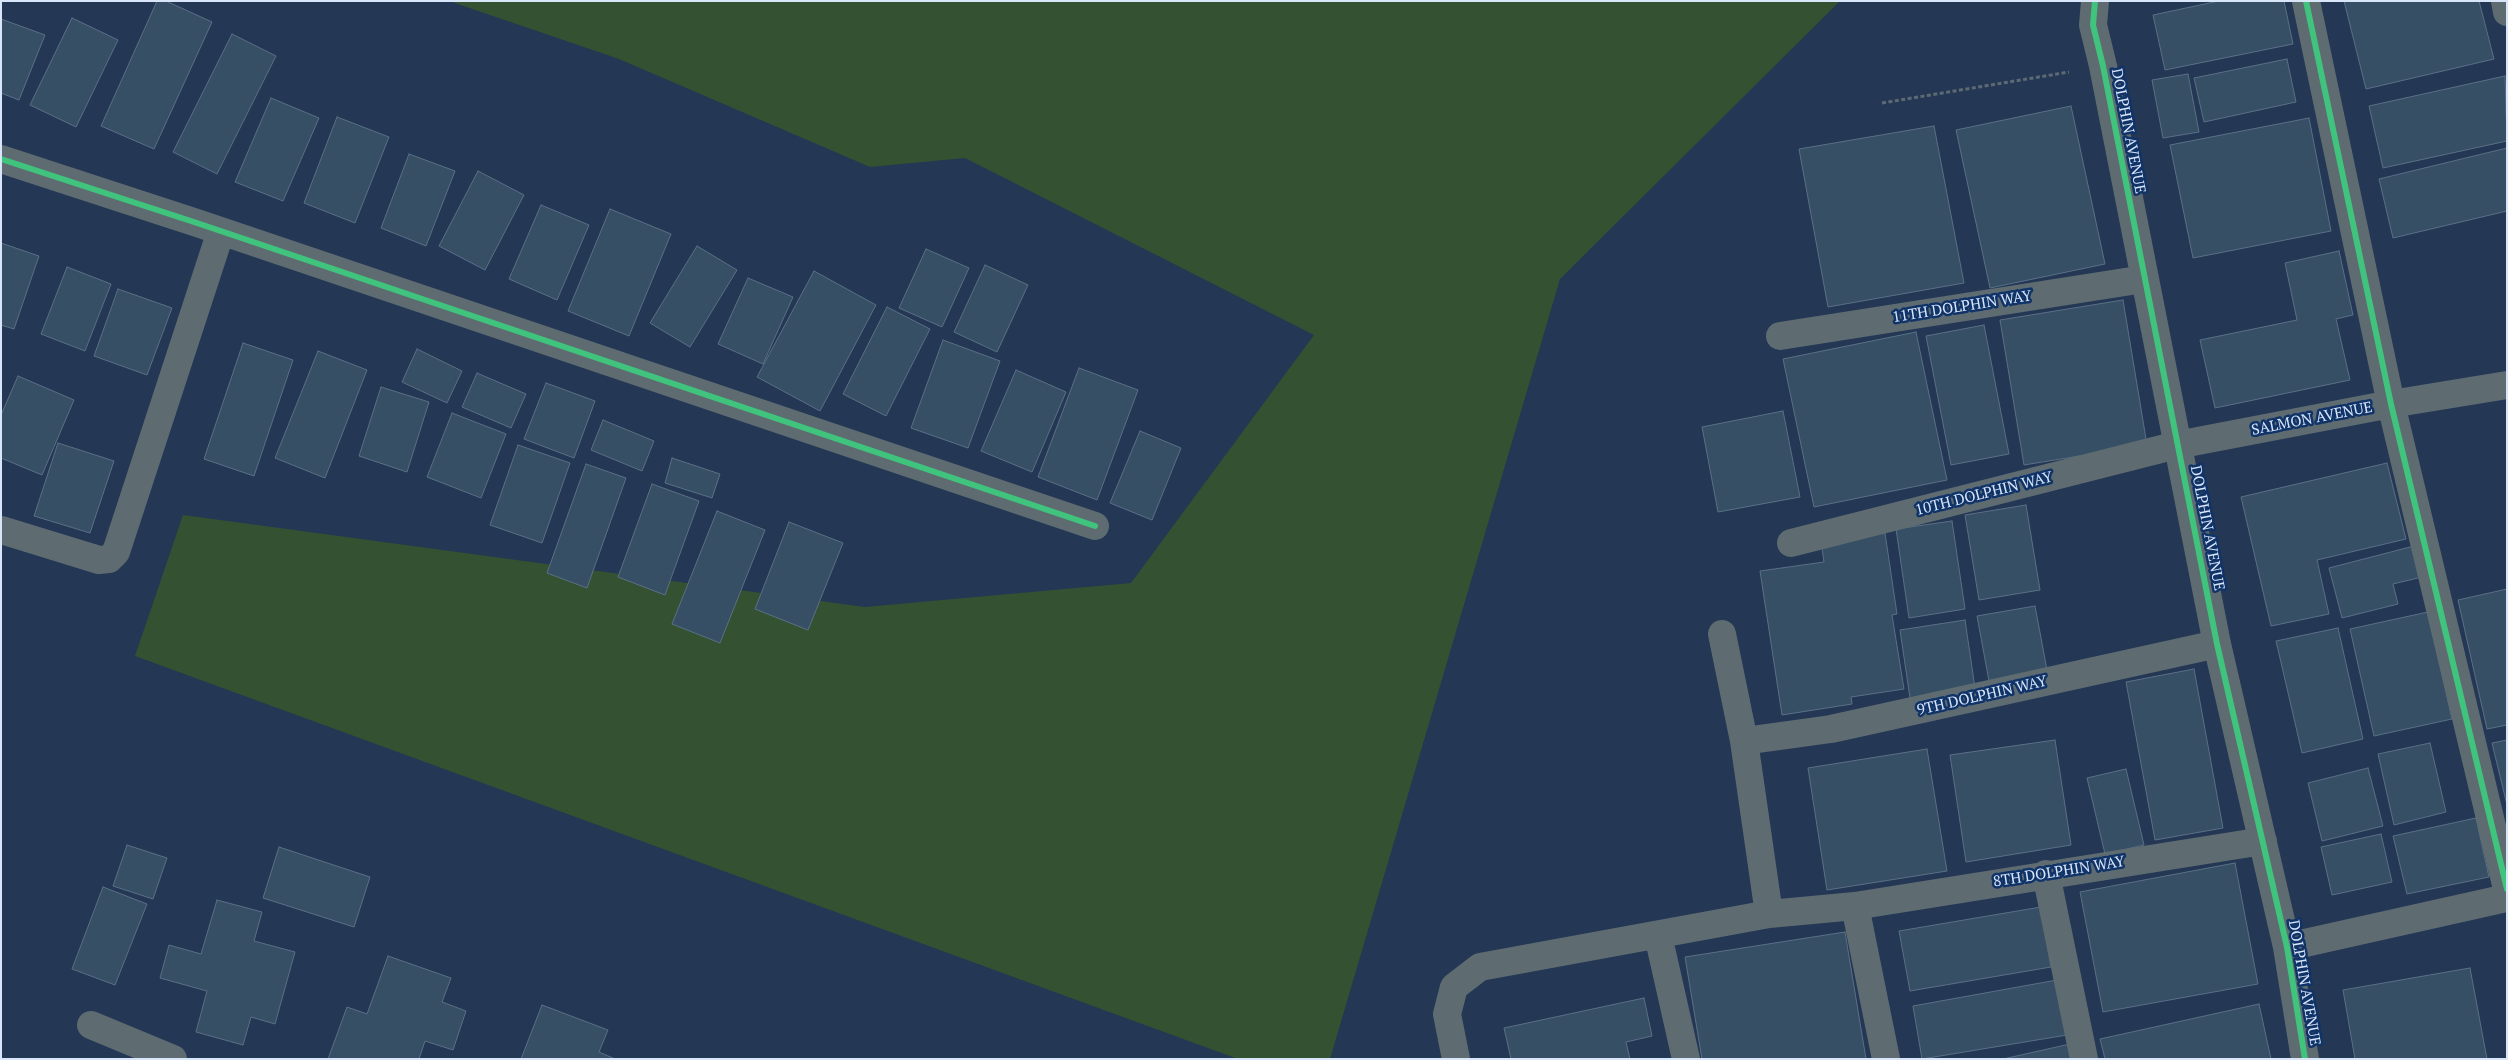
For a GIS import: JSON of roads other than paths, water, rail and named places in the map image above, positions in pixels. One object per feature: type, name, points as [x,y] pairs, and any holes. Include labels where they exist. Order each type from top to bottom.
[{"type":"street","name":"DOLPHIN AVENUE","points":[[2095,1],[2093,25],[2103,66],[2217,644],[2287,947],[2305,1059]]},
{"type":"street","points":[[2306,1],[2391,404],[2507,889]]},
{"type":"street","points":[[2505,1],[2507,12]]},
{"type":"street","points":[[1,160],[220,231],[1095,526]]},
{"type":"street","points":[[1,530],[99,560],[109,559],[116,552],[220,231]]},
{"type":"street","name":"11TH DOLPHIN WAY","points":[[1780,336],[2144,279]]},
{"type":"street","name":"SALMON AVENUE","points":[[2177,445],[2391,404],[2507,385]]},
{"type":"street","name":"10TH DOLPHIN WAY","points":[[1791,543],[2177,445]]},
{"type":"street","points":[[1722,634],[1744,741],[1769,914]]},
{"type":"street","name":"9TH DOLPHIN WAY","points":[[1744,741],[1831,730],[2217,644]]},
{"type":"street","name":"8TH DOLPHIN WAY","points":[[1456,1059],[1447,1014],[1454,987],[1480,967],[1769,914],[1856,906],[2046,874],[2263,841]]},
{"type":"street","points":[[2046,874],[2084,1059]]},
{"type":"street","points":[[2287,947],[2507,898]]},
{"type":"street","points":[[1856,906],[1886,1059]]},
{"type":"street","points":[[1658,934],[1686,1059]]},
{"type":"street","points":[[91,1025],[173,1059]]}]
